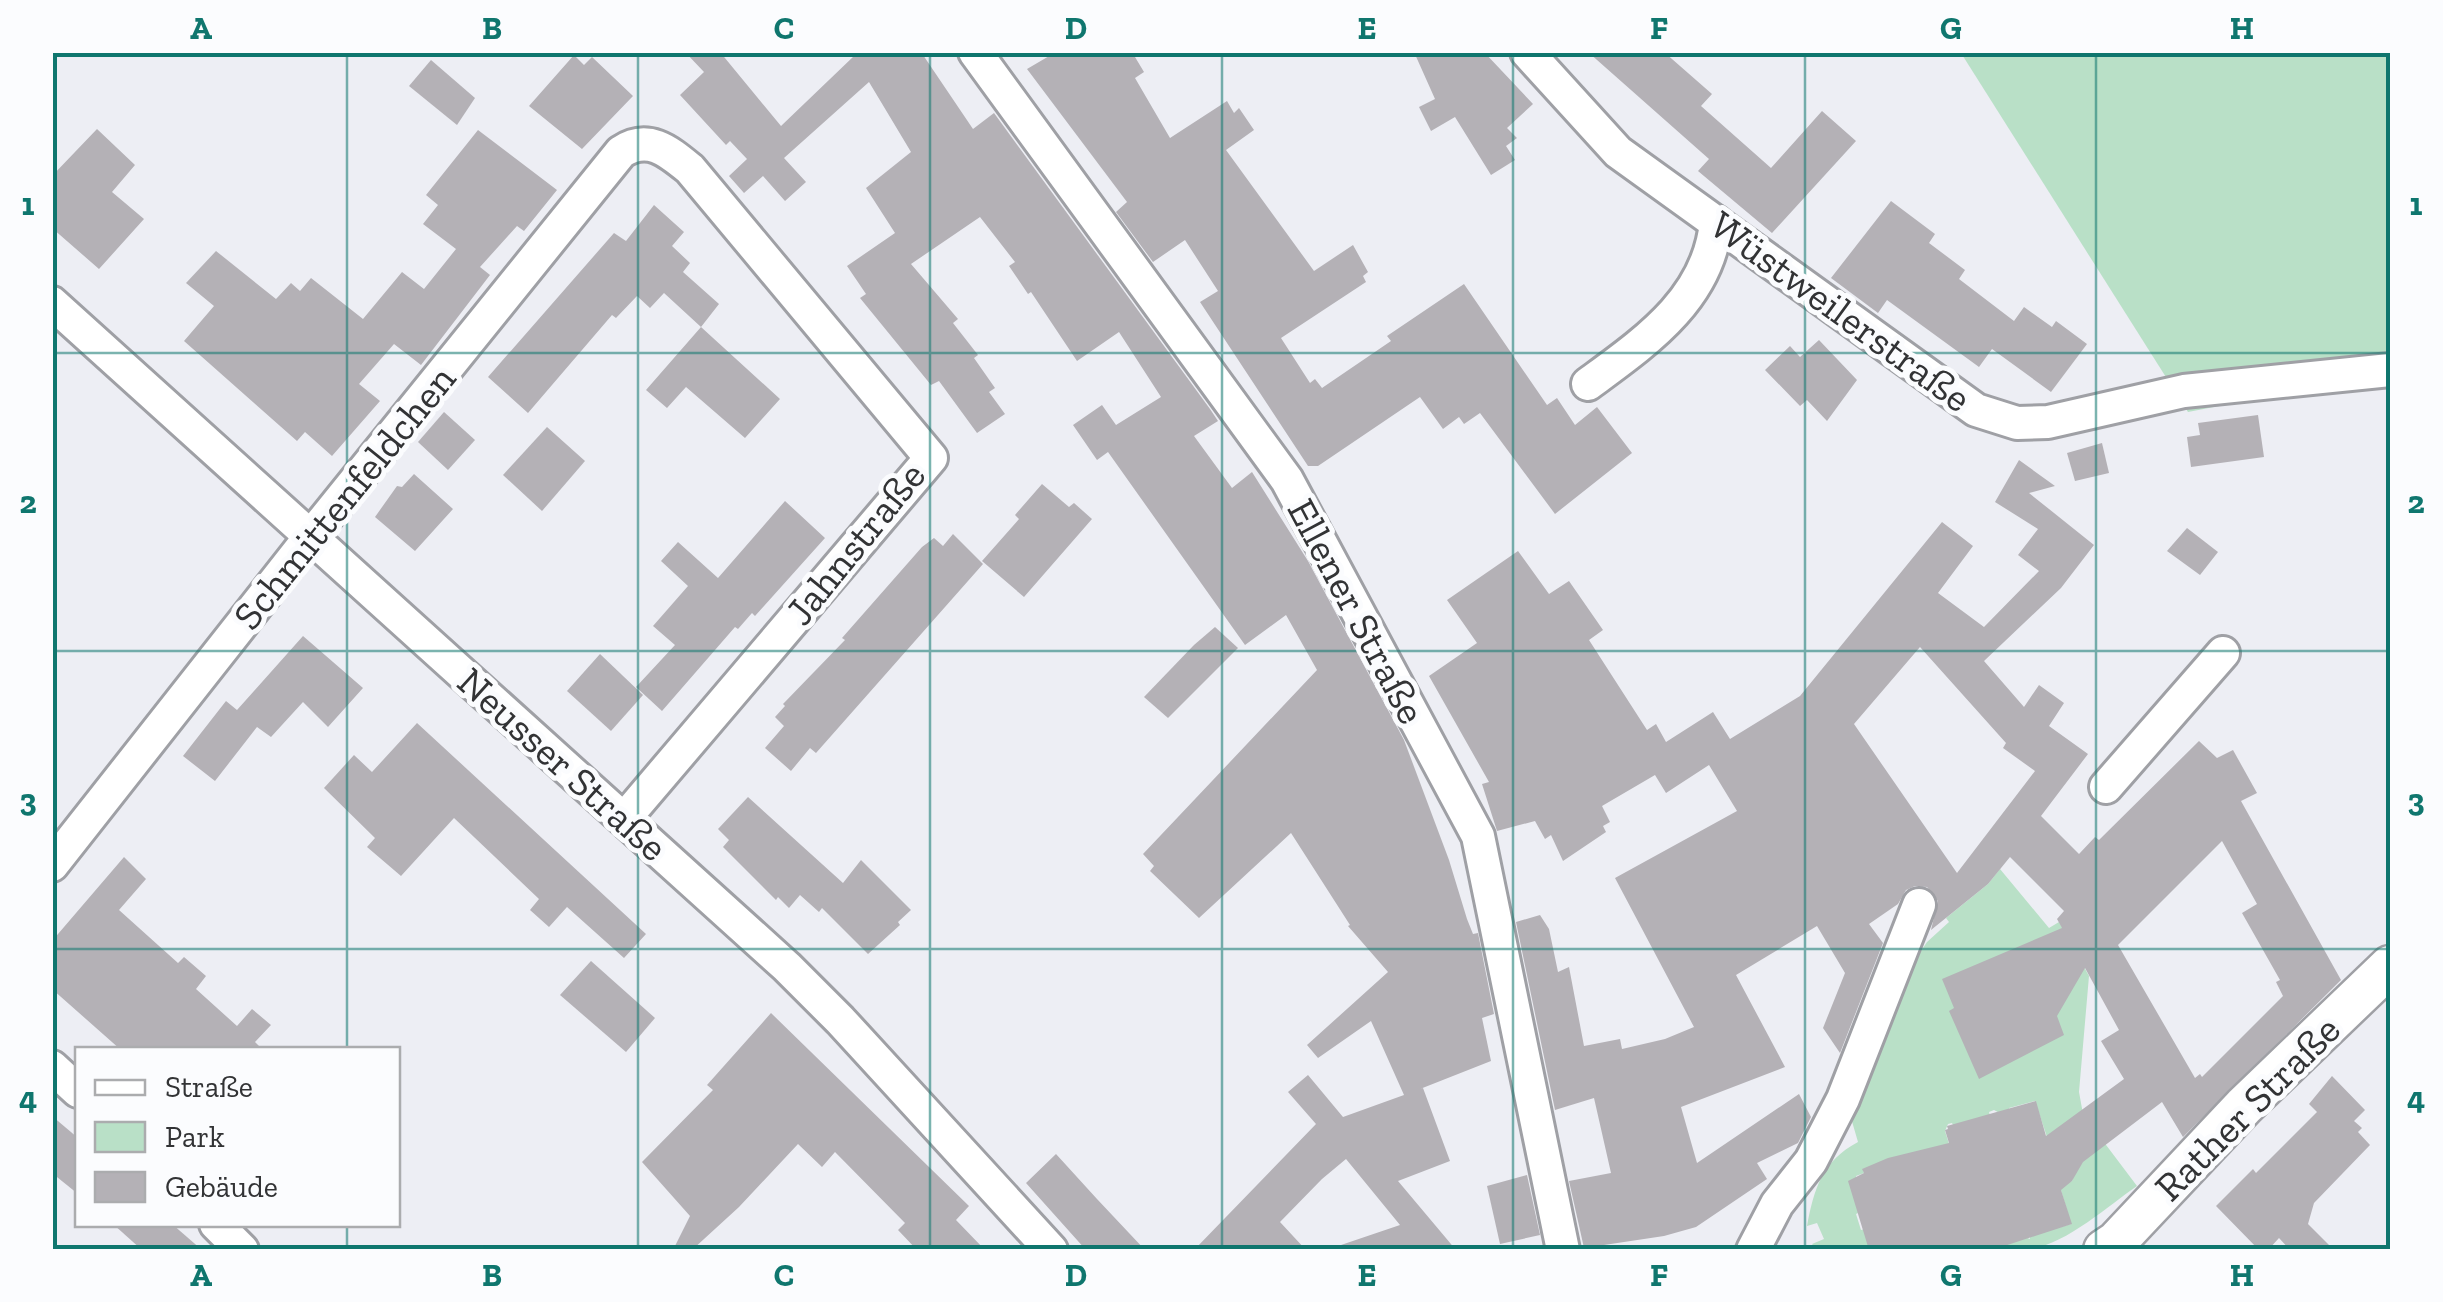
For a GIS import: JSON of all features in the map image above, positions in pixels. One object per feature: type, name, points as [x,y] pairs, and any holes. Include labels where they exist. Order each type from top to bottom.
[{"type":"main road","name":"Rather Straße","points":[[2104,1250],[2116,1242],[2244,1106],[2390,966]]},
{"type":"street","name":"Ellener Straße","points":[[975,52],[1287,480],[1478,836],[1564,1250]]},
{"type":"street","name":"Wüstweilerstraße","points":[[1527,52],[1618,152],[1976,410],[2017,423],[2048,422],[2184,391],[2390,370]]},
{"type":"street","name":"Schmittenfeldchen","points":[[52,865],[621,152],[644,142]]},
{"type":"street","name":"Jahnstraße","points":[[625,818],[931,458],[690,169],[669,152],[644,142]]},
{"type":"street","points":[[1588,384],[1671,319],[1701,276],[1714,242],[1716,222]]},
{"type":"street","name":"Neusser Straße","points":[[52,303],[625,818],[840,1020],[1051,1250]]},
{"type":"street","points":[[2106,786],[2223,653]]},
{"type":"street","points":[[1753,1250],[1777,1204],[1811,1161],[1843,1099],[1919,905]]},
{"type":"street","points":[[52,1067],[75,1088]]},
{"type":"street","points":[[219,1227],[242,1250]]},
{"type":"green space","points":[[1961,53],[2390,53],[2390,373],[2188,412]]},
{"type":"green space","points":[[2000,869],[2049,928],[2059,922],[2089,976],[2079,1092],[2085,1125],[2091,1125],[2137,1186],[2057,1241],[2029,1249],[1989,1249],[2071,1224],[2060,1187],[2072,1181],[2080,1160],[2048,1140],[2035,1101],[2009,1108],[2011,1119],[1994,1110],[1989,1112],[1990,1116],[1954,1127],[1948,1124],[1945,1131],[1950,1147],[1863,1169],[1864,1173],[1856,1176],[1860,1212],[1856,1214],[1861,1230],[1865,1229],[1869,1249],[1816,1249],[1812,1244],[1824,1239],[1817,1223],[1807,1226],[1817,1188],[1836,1158],[1858,1142],[1851,1118],[1915,960],[1927,942],[1949,922],[1946,918],[1988,884]]},
{"type":"building","points":[[685,52],[720,52],[781,126],[854,56],[852,52],[921,52],[973,129],[994,113],[1210,409],[1218,421],[1194,436],[1232,488],[1252,472],[1308,561],[1404,740],[1467,919],[1473,934],[1478,933],[1494,1014],[1482,1018],[1491,1061],[1420,1089],[1423,1088],[1450,1161],[1398,1181],[1456,1250],[1342,1250],[1341,1245],[1400,1225],[1346,1159],[1280,1222],[1306,1250],[1194,1250],[1316,1124],[1288,1092],[1308,1075],[1343,1117],[1404,1095],[1371,1021],[1318,1058],[1307,1045],[1388,972],[1348,926],[1291,833],[1199,918],[1150,871],[1154,866],[1143,854],[1317,670],[1286,615],[1245,645],[1108,452],[1097,460],[1073,425],[1102,405],[1116,425],[1161,397],[1119,332],[1077,361],[1009,266],[1015,262],[980,217],[911,264],[958,319],[953,323],[978,355],[974,358],[995,388],[989,392],[1005,414],[977,433],[939,381],[931,385],[860,298],[866,294],[847,266],[895,233],[866,188],[911,152],[869,82],[784,158],[806,182],[785,201],[763,176],[744,193],[729,176],[747,159],[730,141],[726,145],[680,95],[704,72]]},
{"type":"building","points":[[1056,52],[1132,52],[1144,72],[1135,78],[1170,138],[1227,101],[1234,113],[1239,108],[1254,130],[1226,150],[1314,271],[1353,245],[1368,272],[1363,276],[1366,282],[1281,338],[1310,383],[1315,379],[1322,388],[1391,341],[1387,336],[1464,284],[1547,405],[1557,398],[1575,425],[1597,407],[1632,453],[1555,514],[1480,413],[1464,424],[1459,417],[1443,429],[1420,397],[1318,466],[1308,466],[1200,302],[1218,291],[1185,240],[1153,262],[1116,212],[1127,202],[1027,69]]},
{"type":"building","points":[[1414,52],[1484,52],[1533,104],[1507,128],[1517,138],[1506,146],[1515,160],[1491,175],[1455,117],[1431,131],[1419,107],[1435,99]]},
{"type":"building","points":[[1588,52],[1664,52],[1712,94],[1701,106],[1771,168],[1822,111],[1856,141],[1772,233],[1698,171],[1709,159]]},
{"type":"building","points":[[574,55],[584,65],[592,57],[633,96],[582,149],[529,106]]},
{"type":"building","points":[[431,60],[475,98],[457,125],[409,86]]},
{"type":"building","points":[[97,129],[135,165],[112,192],[144,219],[99,269],[52,228],[52,176]]},
{"type":"building","points":[[478,130],[557,190],[524,231],[517,226],[480,267],[490,275],[421,365],[394,344],[359,384],[380,401],[332,456],[305,432],[297,441],[184,341],[214,306],[186,283],[216,251],[276,299],[291,283],[300,291],[311,278],[363,319],[402,272],[424,289],[456,249],[423,224],[438,205],[426,195]]},
{"type":"building","points":[[1891,201],[1935,234],[1929,243],[1965,270],[1959,279],[2014,321],[2024,307],[2052,327],[2056,321],[2087,344],[2051,392],[1992,349],[1979,367],[1887,300],[1878,313],[1831,278]]},
{"type":"building","points":[[654,205],[684,232],[672,246],[690,263],[683,272],[719,304],[701,327],[664,293],[650,308],[637,296],[616,318],[612,315],[528,413],[488,377],[614,233],[626,241]]},
{"type":"building","points":[[701,327],[780,399],[745,438],[686,387],[667,408],[646,390]]},
{"type":"building","points":[[1819,340],[1857,380],[1827,421],[1807,400],[1800,406],[1765,370],[1790,346],[1800,357]]},
{"type":"building","points":[[444,412],[475,440],[448,470],[418,442]]},
{"type":"building","points":[[2258,415],[2264,457],[2191,467],[2187,437],[2200,435],[2198,423]]},
{"type":"building","points":[[547,427],[585,461],[542,511],[503,475]]},
{"type":"building","points":[[2102,443],[2109,473],[2075,481],[2067,453]]},
{"type":"building","points":[[2019,460],[2055,486],[2029,493],[2094,545],[2061,588],[1984,661],[2024,707],[2039,685],[2064,703],[2049,726],[2088,754],[2041,816],[2079,854],[2095,837],[2099,840],[2199,741],[2217,758],[2233,750],[2257,793],[2241,801],[2341,980],[2183,1137],[2162,1102],[2083,1162],[2072,1181],[2061,1190],[2072,1224],[1992,1250],[1869,1250],[1848,1181],[1864,1173],[1862,1169],[1888,1158],[1949,1143],[1947,1126],[2036,1101],[2046,1136],[2124,1079],[2101,1041],[2119,1030],[2085,968],[2057,1016],[2064,1035],[1979,1079],[1949,1011],[1954,1008],[1942,979],[2062,928],[2057,919],[2064,911],[2010,857],[1988,884],[1931,930],[1938,901],[1927,887],[1915,886],[1906,890],[1898,904],[1869,924],[1883,943],[1840,1053],[1823,1028],[1845,973],[1817,926],[1736,975],[1785,1067],[1681,1107],[1697,1163],[1799,1094],[1811,1117],[1798,1143],[1757,1163],[1767,1179],[1696,1227],[1584,1248],[1569,1181],[1611,1173],[1594,1098],[1555,1110],[1516,922],[1540,915],[1549,929],[1558,972],[1569,967],[1584,1046],[1620,1039],[1622,1049],[1665,1039],[1694,1027],[1615,878],[1737,811],[1709,765],[1666,793],[1655,775],[1602,806],[1610,822],[1603,826],[1606,832],[1563,861],[1551,835],[1545,839],[1535,821],[1497,831],[1482,784],[1489,782],[1429,676],[1477,643],[1447,600],[1518,551],[1549,594],[1569,581],[1603,630],[1589,640],[1647,730],[1656,724],[1666,742],[1713,712],[1730,739],[1800,696],[1942,522],[1973,546],[1938,593],[1984,627],[2039,571],[2018,555],[2038,529],[1995,502]],"holes":[[[1920,647],[2006,743],[2003,748],[2035,771],[1957,873],[1854,724]],[[2222,841],[2257,904],[2242,913],[2280,980],[2276,982],[2283,996],[2202,1077],[2200,1074],[2195,1078],[2118,945]]]},
{"type":"building","points":[[414,474],[453,509],[415,551],[375,517],[397,486],[402,487]]},
{"type":"building","points":[[1042,484],[1069,507],[1074,503],[1092,519],[1024,597],[982,561],[1019,519],[1015,515]]},
{"type":"building","points":[[785,501],[825,538],[755,616],[752,613],[738,629],[735,627],[662,711],[636,687],[675,645],[653,626],[688,586],[661,561],[678,542],[718,578]]},
{"type":"building","points":[[2187,528],[2218,552],[2200,575],[2167,551]]},
{"type":"building","points":[[953,534],[983,564],[816,753],[810,748],[791,771],[765,748],[784,726],[775,717],[783,704],[845,640],[842,638],[922,547],[934,538],[943,546]]},
{"type":"building","points":[[1215,627],[1238,648],[1168,718],[1144,697]]},
{"type":"building","points":[[303,636],[363,688],[328,727],[303,702],[271,737],[257,727],[215,781],[183,756],[226,701],[237,710]]},
{"type":"building","points":[[600,654],[643,695],[611,731],[567,691]]},
{"type":"building","points":[[417,723],[646,934],[624,958],[567,907],[549,927],[530,910],[539,899],[454,818],[401,876],[367,847],[375,838],[324,788],[354,755],[372,772]]},
{"type":"building","points":[[748,797],[843,883],[861,860],[911,910],[898,922],[900,925],[868,954],[822,908],[819,912],[800,895],[789,908],[778,897],[776,900],[723,847],[729,840],[718,829]]},
{"type":"building","points":[[124,857],[146,879],[119,910],[178,963],[184,957],[206,976],[196,989],[237,1026],[252,1009],[271,1025],[255,1042],[260,1047],[118,1047],[52,989],[52,941]]},
{"type":"building","points":[[591,961],[655,1018],[626,1052],[560,995]]},
{"type":"building","points":[[771,1013],[969,1206],[956,1220],[985,1250],[917,1250],[898,1230],[905,1223],[835,1152],[822,1167],[798,1144],[692,1250],[673,1250],[690,1216],[642,1162],[713,1090],[707,1085]]},
{"type":"building","points":[[2332,1076],[2365,1110],[2354,1121],[2370,1145],[2314,1203],[2308,1224],[2334,1250],[2290,1250],[2279,1238],[2268,1250],[2259,1250],[2216,1206],[2253,1169],[2256,1173],[2317,1112],[2309,1104]]},
{"type":"building","points":[[52,1116],[75,1135],[75,1192],[52,1173]]},
{"type":"building","points":[[1056,1154],[1145,1250],[1086,1250],[1026,1183]]},
{"type":"building","points":[[1527,1175],[1540,1235],[1500,1244],[1487,1186]]},
{"type":"building","points":[[116,1227],[175,1227],[202,1250],[142,1250]]}]
